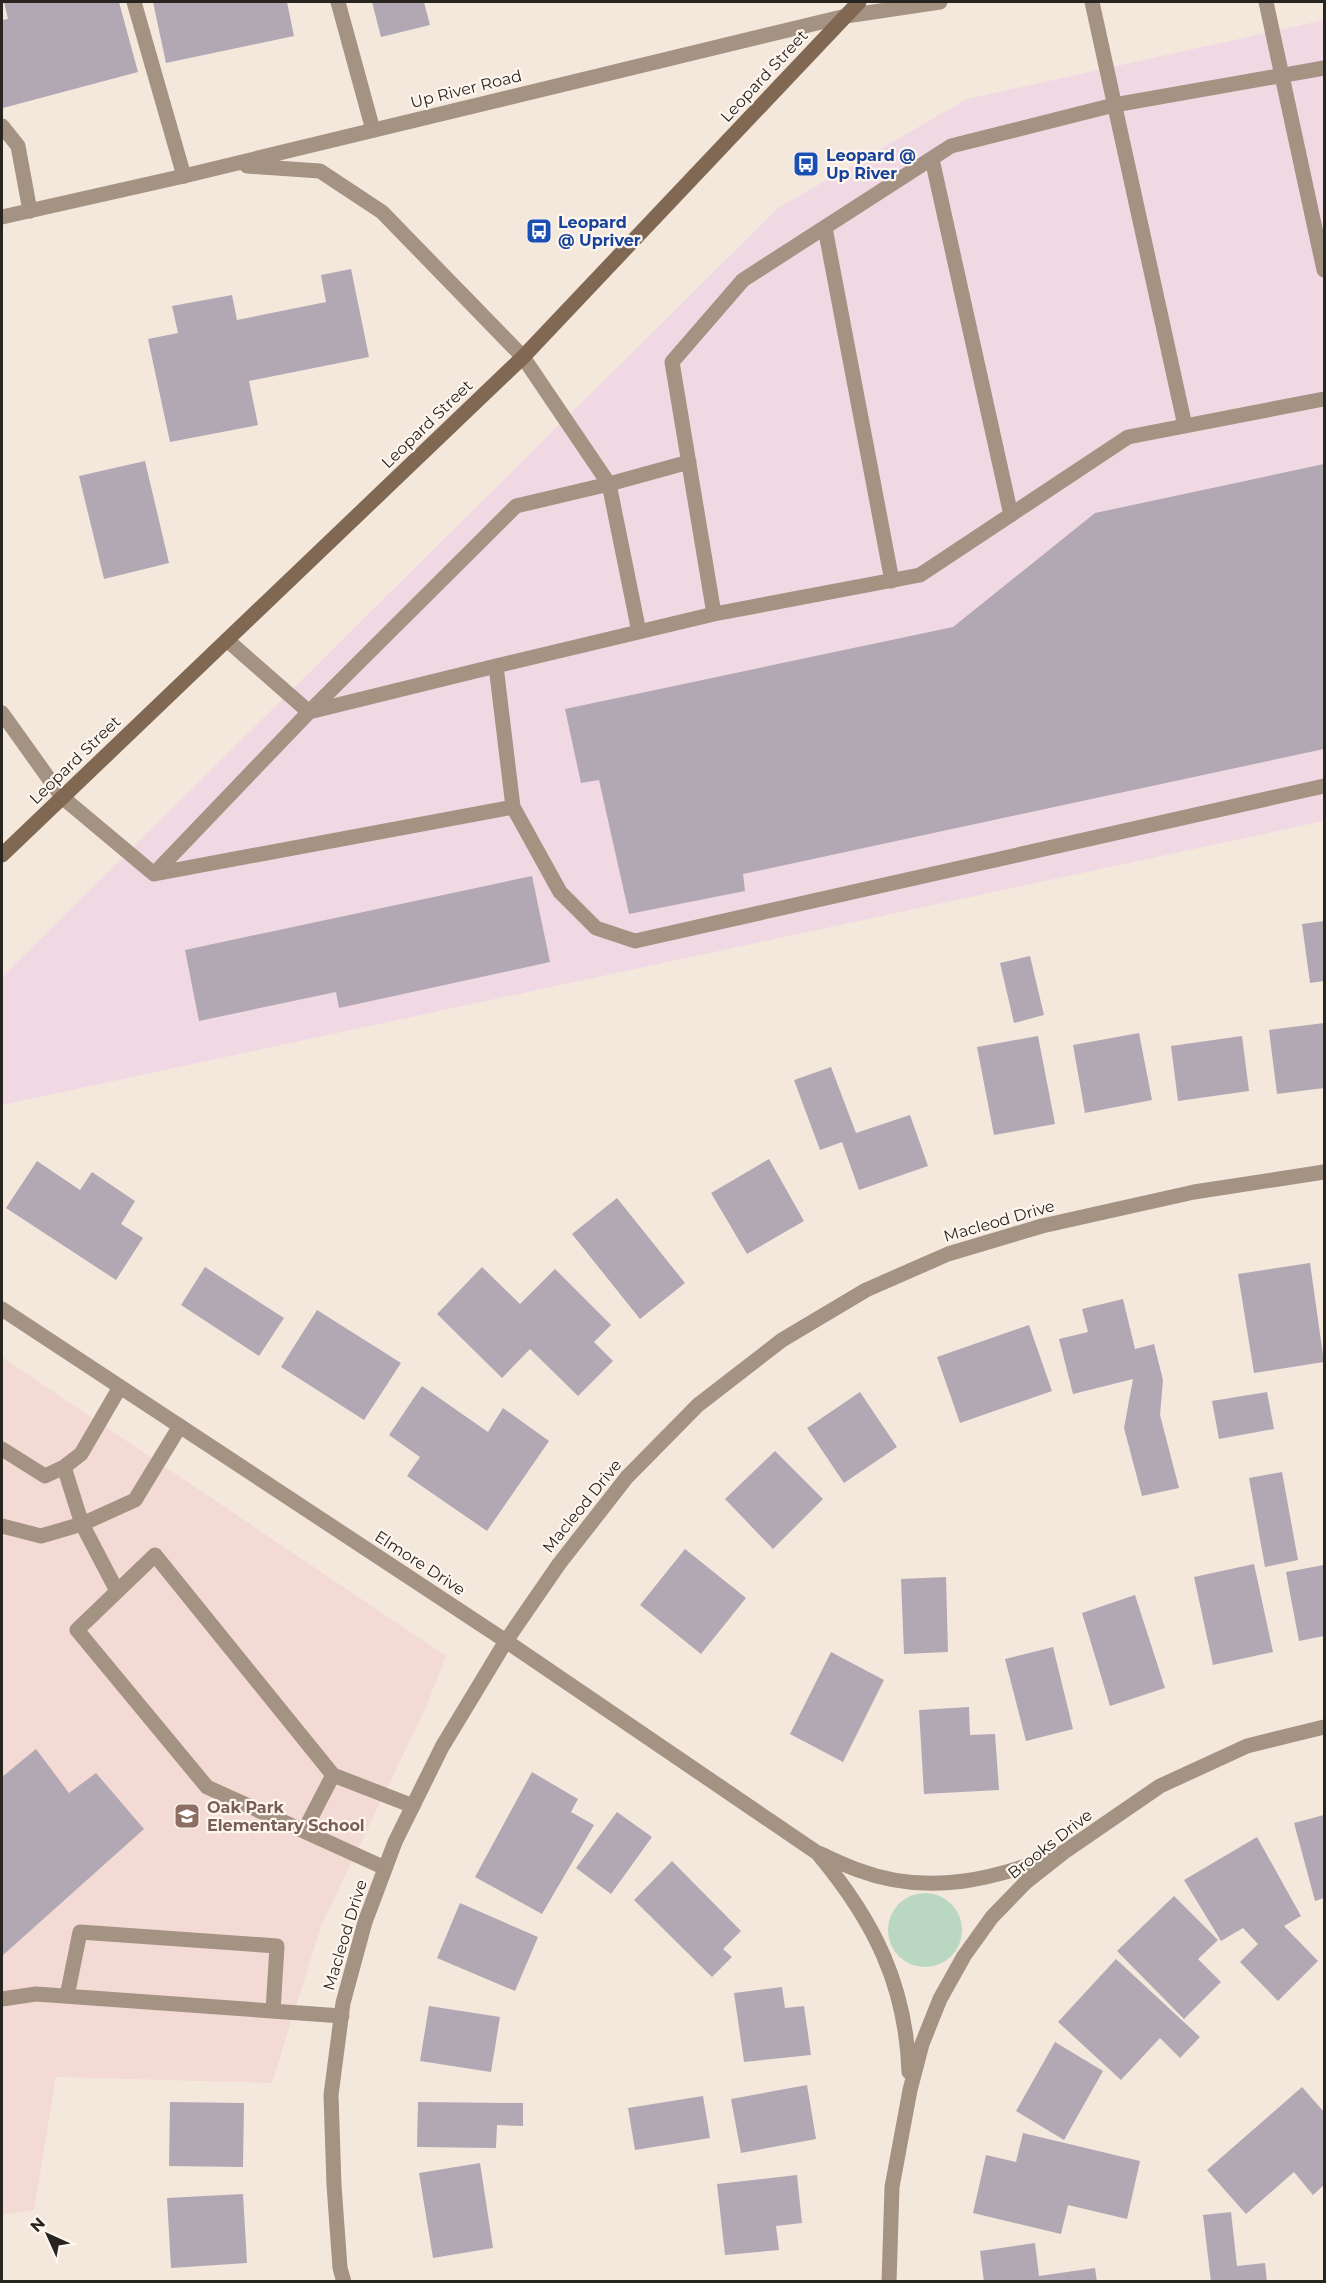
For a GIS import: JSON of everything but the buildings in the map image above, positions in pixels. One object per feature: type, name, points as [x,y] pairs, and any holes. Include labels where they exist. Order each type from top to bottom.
[{"type":"main road","name":"Leopard Street","points":[[2,855],[523,357],[859,2]]},
{"type":"street","points":[[134,2],[184,177]]},
{"type":"street","points":[[338,2],[373,130]]},
{"type":"street","name":"Up River Road","points":[[2,217],[184,177],[846,16],[940,2]]},
{"type":"street","points":[[1092,2],[1185,426]]},
{"type":"street","points":[[1266,2],[1324,270]]},
{"type":"street","points":[[714,614],[672,362],[743,280],[951,146],[1114,105],[1324,69]]},
{"type":"street","points":[[2,126],[18,146],[30,211]]},
{"type":"street","points":[[932,159],[1011,515]]},
{"type":"street","points":[[232,165],[320,171],[382,212],[523,357],[609,484],[639,632]]},
{"type":"street","points":[[825,228],[891,581]]},
{"type":"street","points":[[309,712],[714,614],[920,575],[1128,437],[1324,399]]},
{"type":"street","points":[[153,874],[309,712],[516,506],[689,462]]},
{"type":"street","points":[[227,640],[309,712]]},
{"type":"street","points":[[496,666],[513,807],[560,892],[596,928],[635,941],[1324,786]]},
{"type":"street","points":[[2,713],[62,797],[153,874]]},
{"type":"street","points":[[153,874],[513,807]]},
{"type":"street","name":"Macleod Drive","points":[[344,2282],[340,2268],[334,2185],[331,2095],[342,2016],[365,1922],[412,1806],[442,1747],[506,1641],[559,1564],[627,1477],[698,1405],[782,1341],[866,1290],[948,1254],[1042,1226],[1194,1191],[1324,1172]]},
{"type":"street","name":"Elmore Drive","points":[[2,1309],[506,1641],[816,1852],[860,1871],[900,1881],[942,1884],[984,1879],[1025,1868],[1064,1852]]},
{"type":"street","points":[[2,1449],[45,1476],[64,1467],[81,1454],[120,1388]]},
{"type":"street","points":[[2,1526],[40,1536],[82,1524],[135,1500],[180,1426]]},
{"type":"street","points":[[64,1467],[82,1524],[117,1591]]},
{"type":"street","points":[[385,1868],[207,1787],[76,1630],[154,1556],[333,1775],[412,1806]]},
{"type":"street","name":"Brooks Drive","points":[[889,2282],[892,2187],[910,2090],[925,2035],[940,1999],[964,1956],[992,1917],[1026,1882],[1064,1852],[1160,1786],[1247,1746],[1324,1727]]},
{"type":"street","points":[[304,1831],[333,1775]]},
{"type":"street","name":"Elmore Drive","points":[[816,1852],[844,1885],[868,1922],[886,1962],[900,2004],[908,2047],[910,2090]]},
{"type":"street","points":[[67,1996],[80,1932],[277,1947],[273,2011]]},
{"type":"street","points":[[2,1999],[36,1994],[342,2016]]},
{"type":"shaded area","points":[[1324,20],[1324,821],[2,1105],[2,977],[778,208],[967,99]]},
{"type":"shaded area","name":"Oak Park Elementary School","points":[[2,1357],[446,1656],[426,1707],[321,1926],[272,2083],[56,2077],[34,2210],[2,2215]]},
{"type":"green space","points":[[925,1893],[946,1899],[956,1909],[962,1930],[956,1951],[946,1961],[925,1967],[904,1961],[894,1951],[888,1930],[894,1909],[904,1899]]},
{"type":"place","name":"Leopard @ Up River","points":[[806,164]]},
{"type":"place","name":"Leopard @ Upriver","points":[[539,231]]},
{"type":"place","name":"Oak Park Elementary School","points":[[187,1816]]}]
